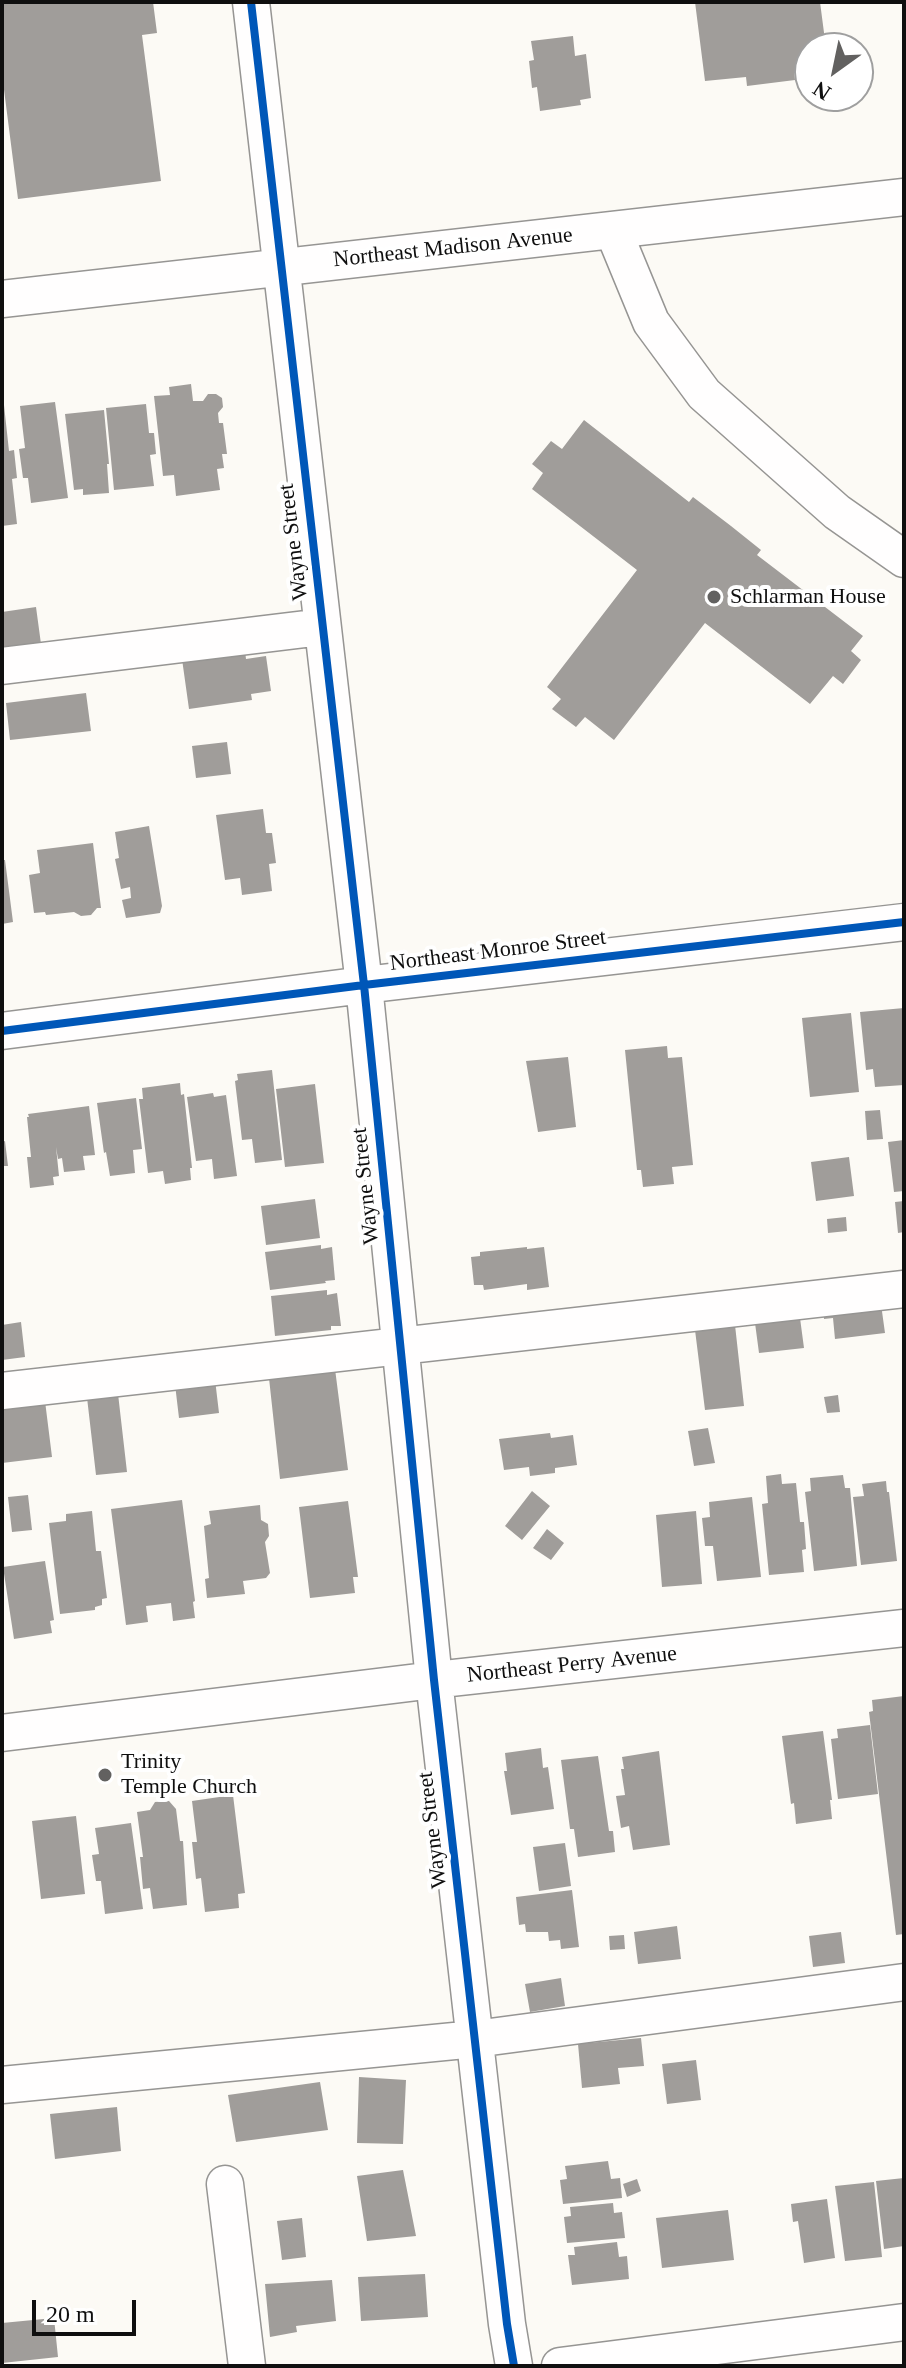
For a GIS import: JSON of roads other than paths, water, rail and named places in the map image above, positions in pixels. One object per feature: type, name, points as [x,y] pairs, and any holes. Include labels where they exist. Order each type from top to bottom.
[{"type":"street","name":"Wayne Street","points":[[251,2],[364,985],[434,1680],[514,2366]]},
{"type":"street","name":"Northeast Madison Avenue","points":[[2,299],[904,197]]},
{"type":"street","points":[[613,230],[651,322],[704,394],[837,512],[904,559]]},
{"type":"street","points":[[2,666],[322,627]]},
{"type":"street","name":"Northeast Monroe Street","points":[[2,1031],[904,922]]},
{"type":"street","points":[[2,1391],[904,1289]]},
{"type":"street","name":"Northeast Perry Avenue","points":[[2,1733],[434,1680],[904,1628]]},
{"type":"street","points":[[2,2085],[475,2039],[904,1982]]},
{"type":"street","points":[[225,2184],[247,2366]]},
{"type":"street","points":[[560,2366],[904,2322]]},
{"type":"place","name":"Schlarman House","points":[[714,597]]},
{"type":"place","name":"Trinity Temple Church","points":[[105,1775]]}]
